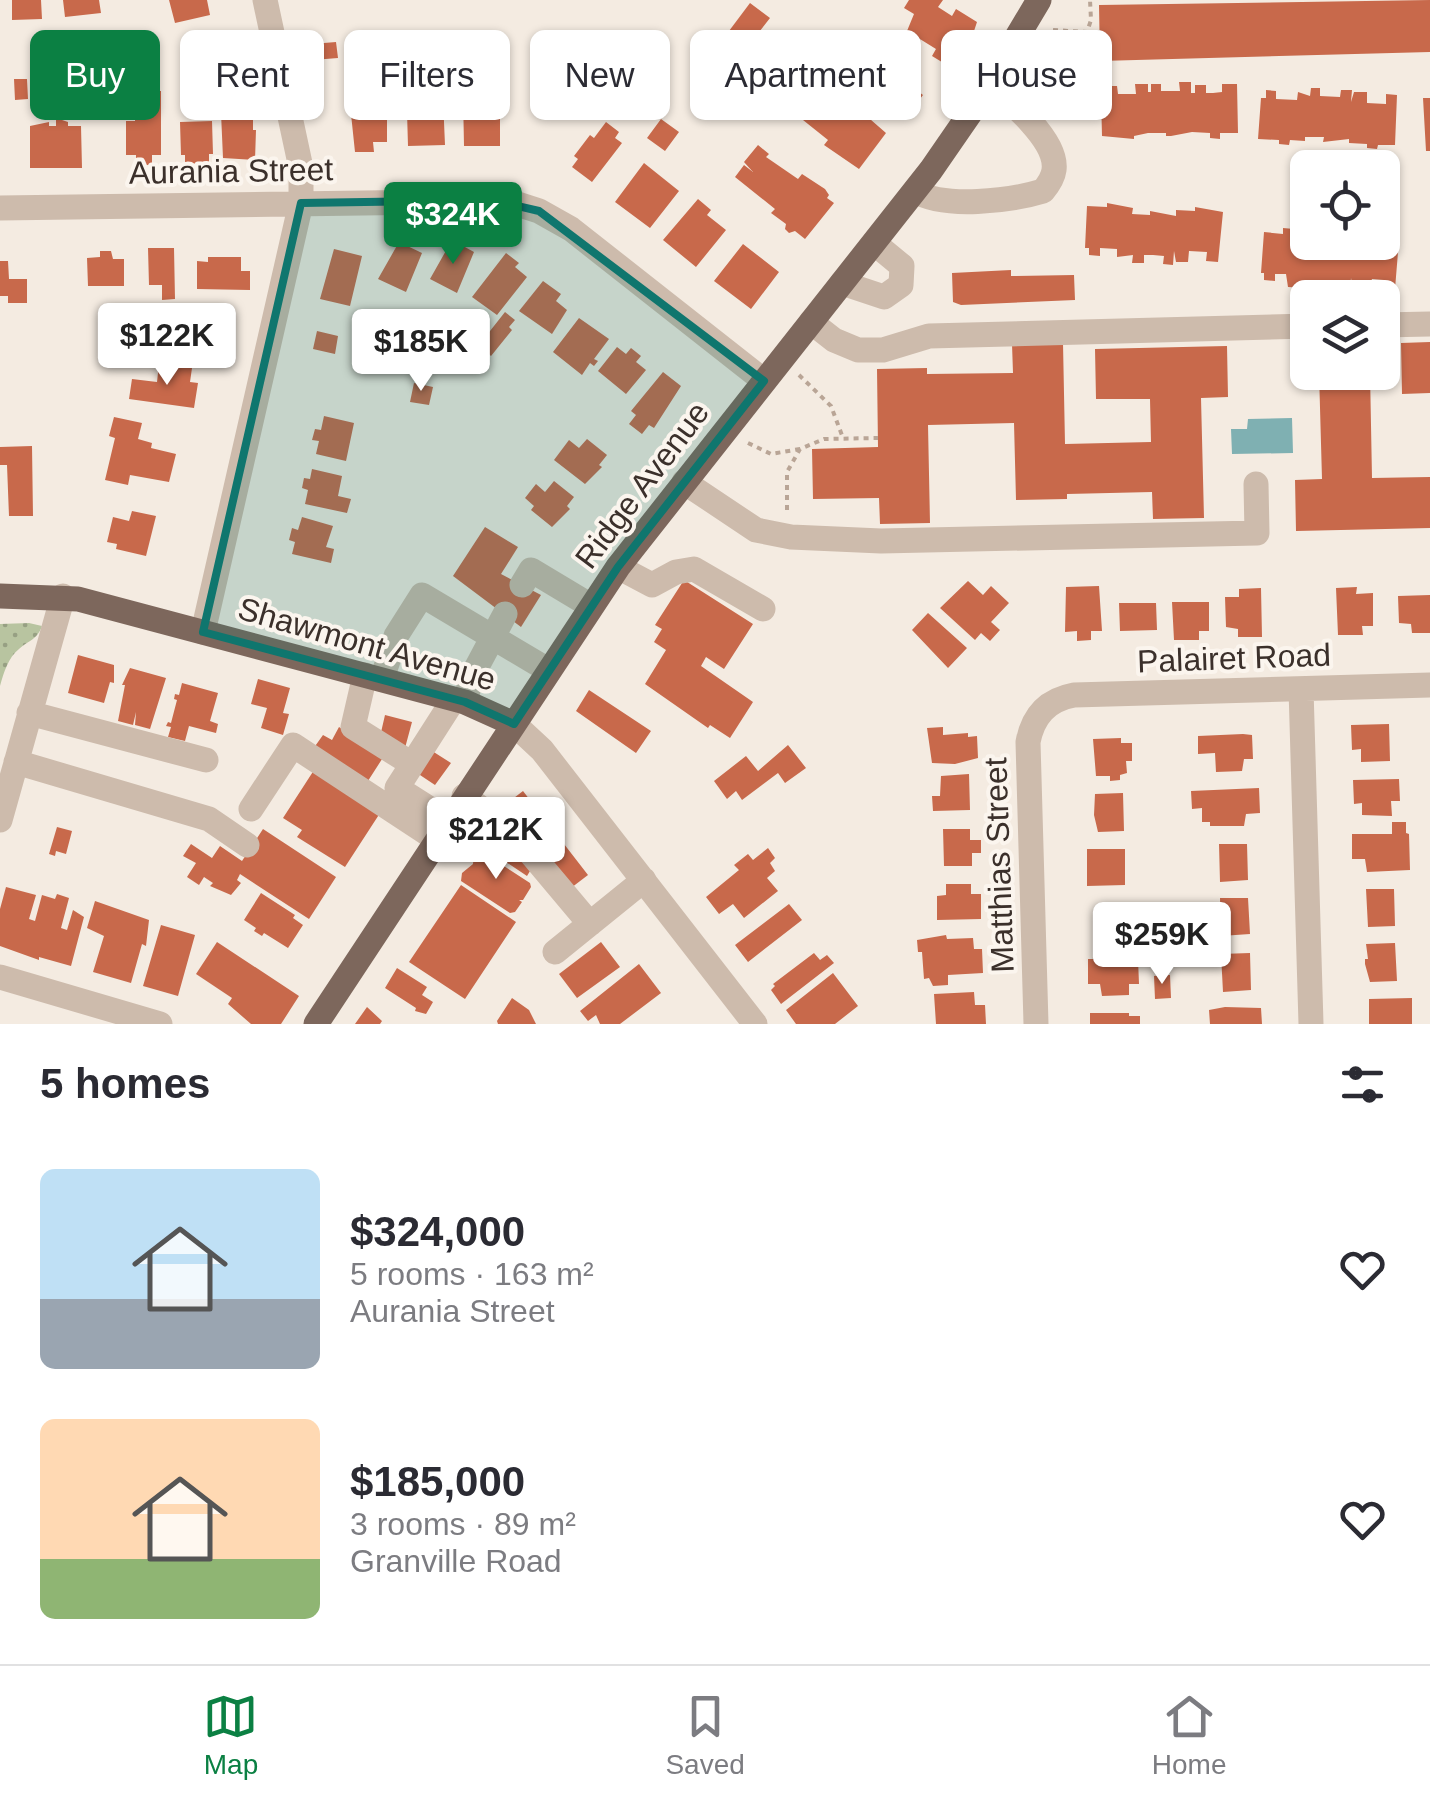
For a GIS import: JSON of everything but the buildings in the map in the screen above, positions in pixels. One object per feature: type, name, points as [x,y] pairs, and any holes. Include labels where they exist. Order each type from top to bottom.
[{"type":"main road","name":"Ridge Avenue","points":[[1021,30],[1039,0]]},
{"type":"main road","name":"Ridge Avenue","points":[[316,1024],[618,567],[914,191],[964,120]]},
{"type":"main road","name":"Shawmont Avenue","points":[[0,596],[62,596],[459,700],[514,724]]},
{"type":"street","points":[[203,632],[301,203],[301,168],[266,0]]},
{"type":"street","points":[[914,191],[948,202],[1043,191],[1053,176],[1052,153],[1026,120]]},
{"type":"street","name":"Aurania Street","points":[[0,208],[492,200],[540,211],[570,229],[764,381]]},
{"type":"street","points":[[842,284],[884,297],[901,285],[902,266],[874,242]]},
{"type":"street","points":[[811,322],[845,347],[872,352],[929,336],[1290,326]]},
{"type":"street","points":[[1400,325],[1430,324]]},
{"type":"street","points":[[684,482],[756,530],[790,537],[881,541],[1257,533],[1256,484]]},
{"type":"street","points":[[618,567],[652,585],[676,572],[694,569],[763,609]]},
{"type":"street","points":[[522,585],[531,570],[591,606]]},
{"type":"street","points":[[412,764],[353,728],[374,677],[422,594],[498,625],[548,670]]},
{"type":"street","points":[[0,820],[62,596]]},
{"type":"street","points":[[443,830],[397,788],[459,700],[498,625]]},
{"type":"street","name":"Palairet Road","points":[[1044,708],[1074,695],[1430,685]]},
{"type":"street","points":[[1301,689],[1311,1024]]},
{"type":"street","name":"Matthias Street","points":[[1036,1024],[1028,742],[1030,729],[1044,708]]},
{"type":"street","points":[[29,714],[206,760]]},
{"type":"street","name":"Shawmont Avenue","points":[[514,724],[542,750],[755,1024]]},
{"type":"street","points":[[251,809],[293,745],[443,830]]},
{"type":"street","points":[[16,762],[209,819],[247,845]]},
{"type":"street","points":[[464,796],[511,830],[590,924]]},
{"type":"street","points":[[556,952],[644,880]]},
{"type":"street","points":[[0,976],[160,1024]]},
{"type":"path","points":[[1088,30],[1090,0]]},
{"type":"path","points":[[799,375],[831,406],[843,438]]},
{"type":"path","points":[[746,441],[771,454],[800,448],[815,440],[878,438]]},
{"type":"path","points":[[787,500],[787,472],[800,448]]},
{"type":"highlighted area","points":[[492,200],[539,211],[764,381],[618,567],[514,724],[465,702],[203,632],[301,203]]},
{"type":"green space","points":[[0,624],[42,626],[12,657],[0,686]]},
{"type":"water","points":[[1292,418],[1293,453],[1232,454],[1231,429],[1247,429],[1248,419]]}]
